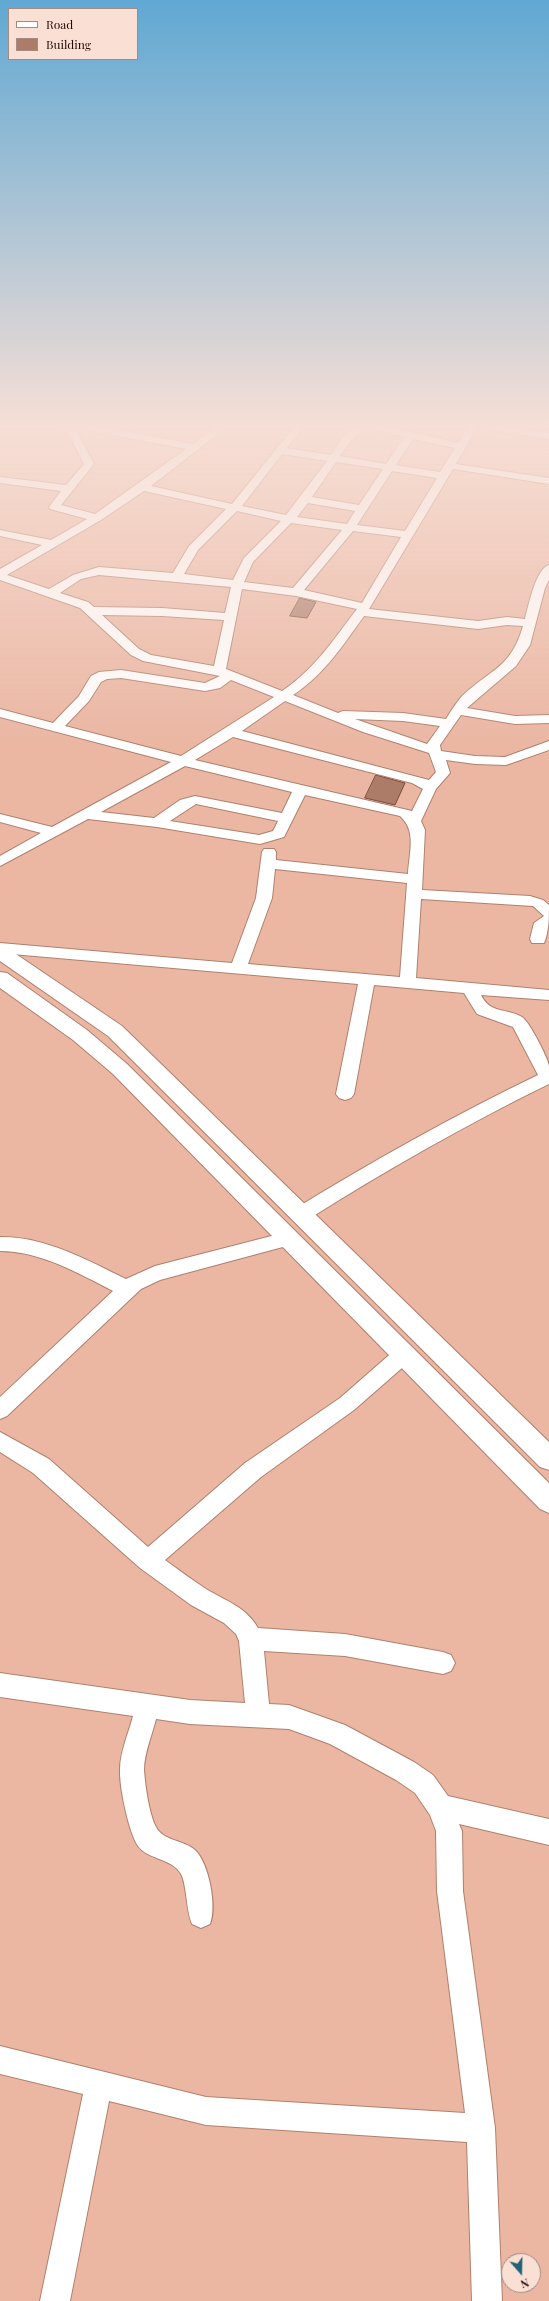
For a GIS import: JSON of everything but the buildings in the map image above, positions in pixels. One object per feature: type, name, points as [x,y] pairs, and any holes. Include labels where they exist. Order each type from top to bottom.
[{"type":"street","points":[[0,575],[75,530]]},
{"type":"street","points":[[177,577],[192,548],[211,530]]},
{"type":"street","points":[[55,728],[84,698],[96,679],[104,675],[121,674],[205,687],[215,685],[225,673],[224,655],[236,584],[248,560],[276,530]]},
{"type":"street","points":[[296,592],[347,530]]},
{"type":"street","points":[[375,530],[408,535]]},
{"type":"street","points":[[0,862],[184,761],[231,732],[306,681],[320,668],[363,610],[411,530]]},
{"type":"street","points":[[0,533],[52,543]]},
{"type":"street","points":[[414,821],[430,788],[443,773],[441,763],[434,752],[433,745],[466,700],[512,663],[524,645],[539,588],[549,568]]},
{"type":"street","points":[[52,592],[77,577],[99,571],[177,577],[296,592],[363,610],[478,624],[507,621],[530,623]]},
{"type":"street","points":[[0,575],[52,592],[84,605],[134,652],[147,658],[225,673],[282,697],[434,752],[475,760],[506,761],[549,745]]},
{"type":"street","points":[[92,611],[162,612],[230,618]]},
{"type":"street","points":[[458,711],[515,720],[549,719]]},
{"type":"street","points":[[0,713],[300,790],[405,813],[414,821],[418,830],[408,983]]},
{"type":"street","points":[[330,715],[403,717],[448,723]]},
{"type":"street","points":[[231,732],[417,780],[426,784],[430,788]]},
{"type":"street","points":[[87,815],[157,823],[260,840],[270,838],[278,834],[300,790]]},
{"type":"street","points":[[157,823],[185,803],[195,800],[203,800],[287,818]]},
{"type":"street","points":[[0,818],[54,832]]},
{"type":"street","points":[[238,969],[264,898],[270,838]]},
{"type":"street","points":[[268,864],[414,886],[530,901],[538,903],[549,913]]},
{"type":"street","points":[[538,939],[542,923],[549,920]]},
{"type":"street","points":[[0,948],[549,995]]},
{"type":"street","points":[[0,952],[115,1031],[549,1460]]},
{"type":"street","points":[[0,978],[80,1034],[120,1069],[287,1239],[549,1501]]},
{"type":"street","points":[[345,1094],[367,980]]},
{"type":"street","points":[[300,1215],[384,1163],[489,1106],[548,1077],[520,1024],[515,1019],[490,1014],[484,1011],[470,988]]},
{"type":"street","points":[[0,1410],[128,1289],[155,1274],[287,1239]]},
{"type":"street","points":[[0,1244],[13,1244],[48,1254],[128,1289]]},
{"type":"street","points":[[148,1561],[253,1470],[347,1404],[403,1355]]},
{"type":"street","points":[[0,1441],[41,1466],[148,1561],[199,1596],[232,1615],[244,1626],[251,1640],[258,1714]]},
{"type":"street","points":[[251,1640],[345,1645],[443,1662]]},
{"type":"street","points":[[0,1685],[190,1712],[258,1714],[289,1717],[336,1734],[405,1771],[424,1784],[440,1807],[449,1831],[450,1891],[458,1964],[481,2128],[487,2301]]},
{"type":"street","points":[[146,1706],[132,1769],[139,1816],[147,1837],[155,1844],[186,1858],[194,1870],[201,1915]]},
{"type":"street","points":[[440,1807],[549,1832]]},
{"type":"street","points":[[0,2060],[100,2083],[206,2111],[331,2120],[481,2128]]},
{"type":"street","points":[[55,2301],[100,2083]]}]
